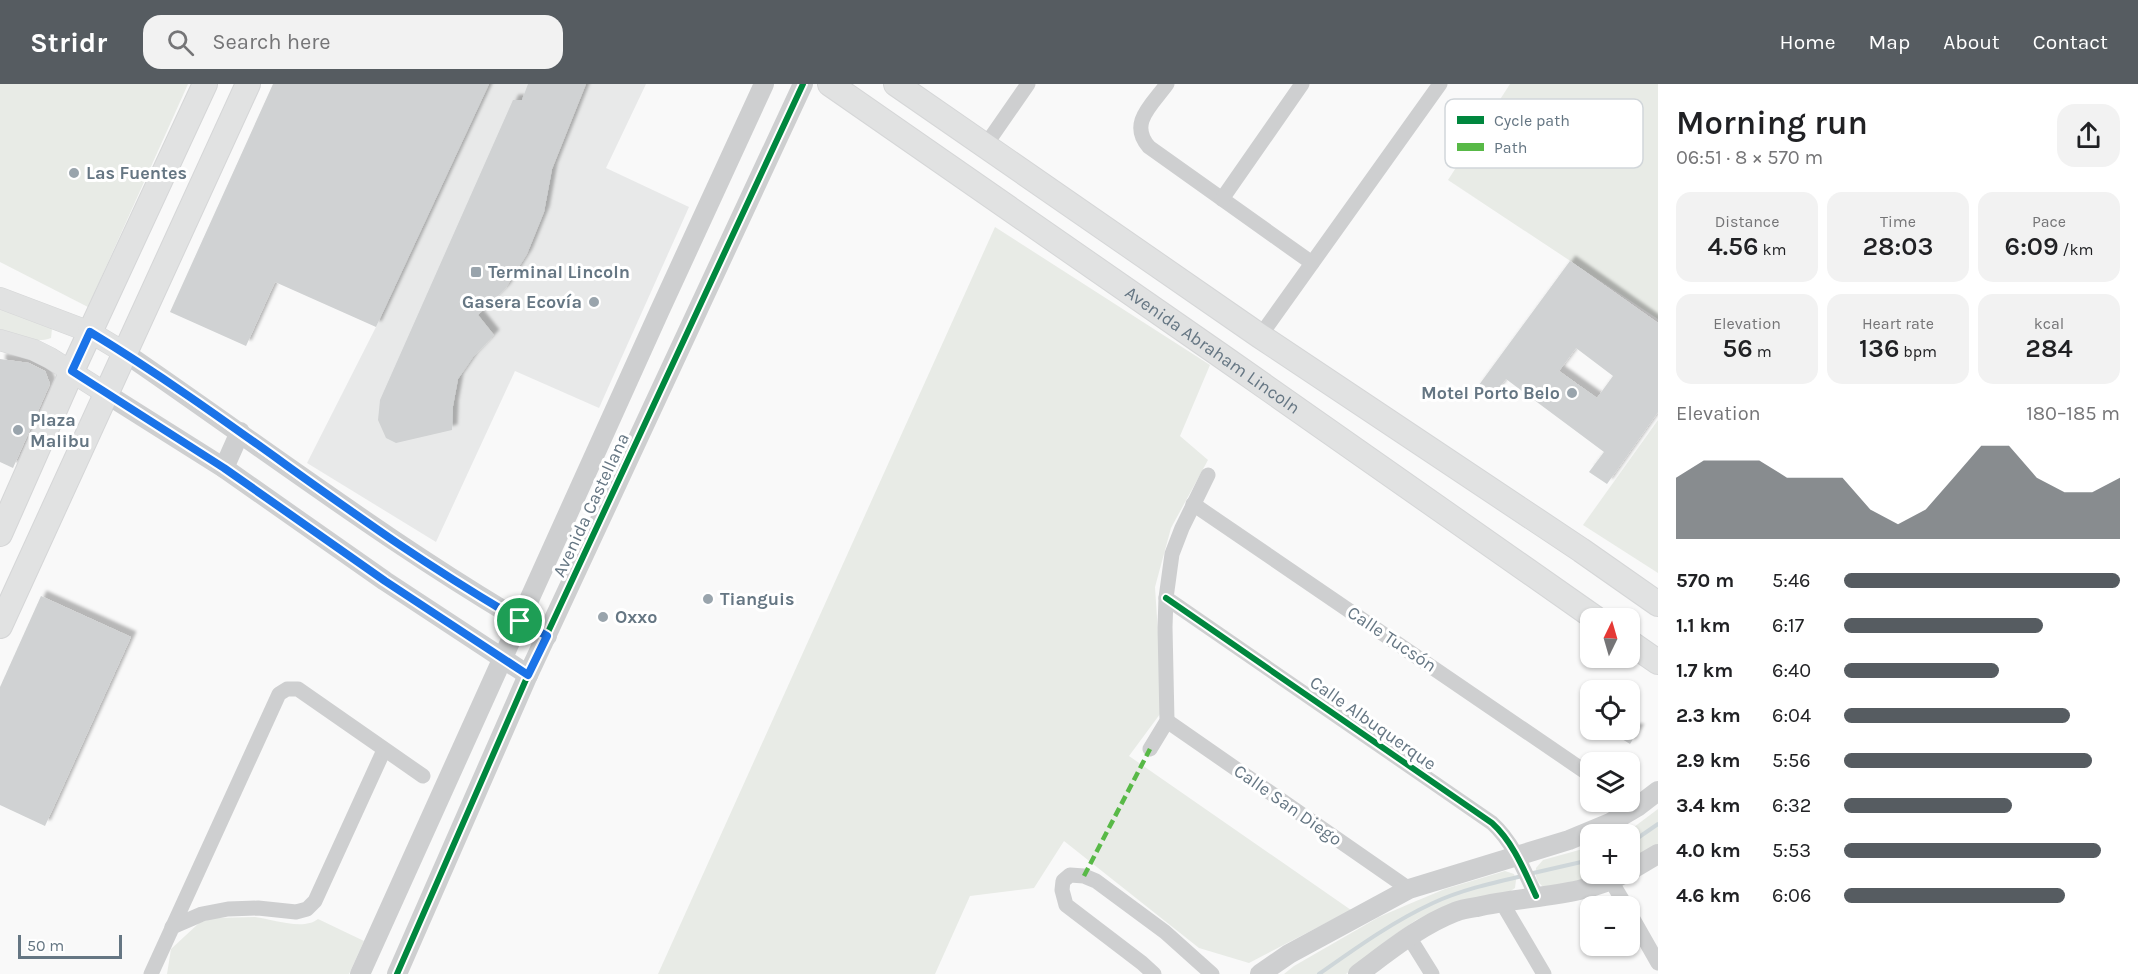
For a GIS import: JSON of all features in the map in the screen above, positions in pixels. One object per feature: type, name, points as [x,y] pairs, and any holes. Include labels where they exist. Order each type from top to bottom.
[{"type":"main road","points":[[0,534],[72,371],[205,84]]},
{"type":"main road","points":[[0,626],[248,84]]},
{"type":"main road","points":[[896,84],[1260,336],[1658,604]]},
{"type":"main road","name":"Avenida Abraham Lincoln","points":[[840,87],[1581,608]]},
{"type":"main road","points":[[170,255],[175,223],[198,162],[192,152],[177,144]]},
{"type":"main road","points":[[0,298],[90,332],[125,354]]},
{"type":"main road","points":[[0,340],[34,350],[105,393]]},
{"type":"main road","points":[[1640,650],[1658,662]]},
{"type":"street","name":"Avenida Castellana","points":[[360,974],[764,84]]},
{"type":"street","name":"Avenida Castellana","points":[[397,974],[528,675],[803,84]]},
{"type":"street","points":[[985,146],[1028,84]]},
{"type":"street","points":[[1167,84],[1143,117],[1140,134],[1144,141],[1149,147],[1312,263]]},
{"type":"street","points":[[1222,199],[1302,84]]},
{"type":"street","points":[[1260,336],[1440,84]]},
{"type":"street","points":[[125,354],[394,541],[453,580],[547,636]]},
{"type":"street","points":[[105,393],[224,468],[385,581],[528,675]]},
{"type":"street","points":[[224,468],[240,432]]},
{"type":"street","points":[[1150,749],[1167,721],[1166,598],[1172,554],[1208,475]]},
{"type":"street","name":"Calle Tucsón","points":[[1193,504],[1580,768]]},
{"type":"street","name":"Calle Albuquerque","points":[[1166,598],[1492,823],[1502,832],[1516,855],[1536,896]]},
{"type":"street","points":[[151,974],[282,691],[298,688],[423,776]]},
{"type":"street","name":"Calle San Diego","points":[[1167,721],[1409,889]]},
{"type":"street","points":[[172,927],[202,914],[228,909],[258,908],[296,912],[307,909],[315,901],[384,750]]},
{"type":"street","points":[[1640,800],[1658,791]]},
{"type":"street","points":[[437,805],[466,818]]},
{"type":"street","points":[[1260,974],[1289,954],[1409,889],[1569,840],[1610,823],[1623,812]]},
{"type":"street","points":[[1640,865],[1658,854]]},
{"type":"street","points":[[1154,974],[1066,905],[1063,900],[1063,881],[1070,875],[1084,876],[1096,881],[1166,932],[1212,974]]},
{"type":"street","points":[[1358,974],[1409,937],[1455,912],[1501,901],[1582,890],[1599,884]]},
{"type":"street","points":[[1501,901],[1544,974]]},
{"type":"street","points":[[1640,931],[1658,963]]},
{"type":"street","points":[[1409,937],[1432,974]]},
{"type":"street","points":[[1644,938],[1658,947]]},
{"type":"shaded area","name":"Las Fuentes","points":[[0,84],[188,84],[88,307],[0,262]]},
{"type":"shaded area","points":[[484,84],[646,84],[606,168],[689,207],[599,408],[515,371],[436,542],[307,463],[376,327]]},
{"type":"shaded area","points":[[1510,84],[1658,84],[1658,319],[1448,180],[1456,168],[1643,168],[1643,99],[1500,99]]},
{"type":"shaded area","points":[[995,227],[1210,365],[1180,436],[1208,460],[1171,528],[1155,587],[1163,710],[1129,756],[1351,910],[1249,963],[1199,948],[1064,841],[1034,888],[970,896],[935,974],[658,974]]},
{"type":"shaded area","points":[[0,309],[49,324],[52,329],[51,338],[32,340],[0,331]]},
{"type":"shaded area","points":[[1658,420],[1658,573],[1583,525]]},
{"type":"shaded area","points":[[1658,809],[1658,847],[1640,858],[1640,824],[1638,824]]},
{"type":"shaded area","points":[[1580,850],[1580,882],[1543,887],[1536,876],[1536,868],[1543,860]]},
{"type":"shaded area","points":[[1505,871],[1514,874],[1516,880],[1515,888],[1509,892],[1445,906],[1416,920],[1346,974],[1284,974],[1379,917],[1445,889]]},
{"type":"shaded area","points":[[255,917],[296,924],[318,919],[364,941],[349,974],[167,974],[171,949],[199,923],[214,918]]},
{"type":"building","points":[[273,84],[489,84],[376,327],[275,282],[246,346],[170,312]]},
{"type":"building","name":"Terminal Lincoln","points":[[528,84],[586,84],[552,169],[544,212],[527,254],[505,289],[478,315],[494,335],[473,357],[458,379],[453,406],[452,430],[396,443],[386,438],[378,420],[380,400],[513,100],[522,100]]},
{"type":"building","points":[[1570,261],[1658,323],[1658,412],[1607,484],[1589,472],[1604,452],[1506,379],[1491,398],[1476,389]],"holes":[[[1576,348],[1613,376],[1597,398],[1559,371]]]},
{"type":"building","name":"Plaza Malibu","points":[[0,359],[29,363],[45,371],[50,384],[13,468],[0,462]]},
{"type":"building","points":[[41,596],[131,637],[45,826],[0,805],[0,687]]},
{"type":"waterway","points":[[1640,836],[1658,824]]},
{"type":"waterway","points":[[1529,874],[1580,862]]},
{"type":"waterway","points":[[1319,974],[1418,910],[1444,898],[1522,876]]},
{"type":"marked path","points":[[1084,876],[1150,749]]},
{"type":"cycle path","points":[[397,974],[528,675],[803,84]]},
{"type":"cycle path","points":[[125,353],[386,535],[492,604],[547,636]]},
{"type":"cycle path","points":[[1166,598],[1492,823],[1512,848],[1536,896]]},
{"type":"place","name":"Las Fuentes","points":[[74,173]]},
{"type":"place","name":"Terminal Lincoln","points":[[476,272]]},
{"type":"place","name":"Gasera Ecovía","points":[[594,302]]},
{"type":"place","name":"Motel Porto Belo","points":[[1572,393]]},
{"type":"place","name":"Plaza Malibu","points":[[18,430]]},
{"type":"place","name":"Tianguis","points":[[708,599]]},
{"type":"place","name":"Oxxo","points":[[603,617]]},
{"type":"route","points":[[90,332],[240,432],[394,541],[520,621],[547,636],[528,675],[385,581],[224,468],[72,371],[90,332]]}]
